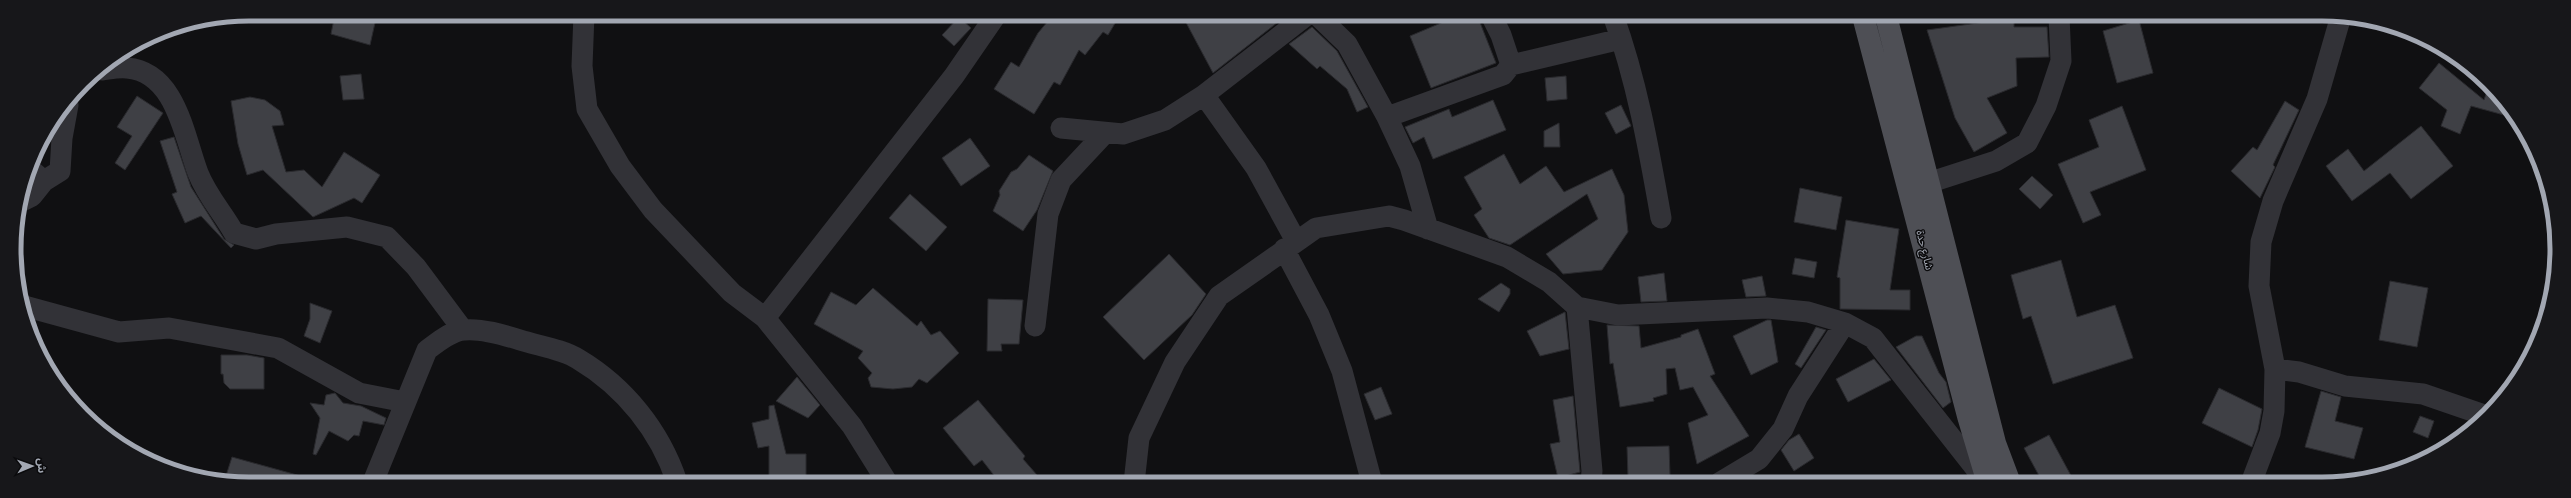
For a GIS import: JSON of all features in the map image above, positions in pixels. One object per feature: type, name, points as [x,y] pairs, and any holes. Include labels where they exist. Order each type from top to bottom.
[{"type":"main road","name":"شارع حدة","points":[[1864,21],[1909,187],[1986,448],[2006,477]]},
{"type":"main road","name":"شارع حدة","points":[[1890,21],[1914,126],[1931,182],[1986,448],[1988,477]]},
{"type":"main road","points":[[1909,187],[1931,182]]},
{"type":"street","points":[[584,21],[582,66],[587,108],[620,166],[653,210],[732,293],[765,318],[852,426],[884,477]]},
{"type":"street","points":[[765,318],[954,76],[992,21]]},
{"type":"street","points":[[1061,128],[1123,134],[1165,120],[1204,95],[1299,21]]},
{"type":"street","points":[[1323,21],[1347,44],[1388,117],[1410,166],[1428,228]]},
{"type":"street","points":[[1494,21],[1502,35],[1511,65]]},
{"type":"street","points":[[1615,21],[1647,137],[1661,218]]},
{"type":"street","points":[[1931,182],[1996,161],[2027,143],[2046,106],[2061,60],[2058,21]]},
{"type":"street","points":[[2254,477],[2270,433],[2274,411],[2275,369],[2259,286],[2261,242],[2273,201],[2317,99],[2339,21]]},
{"type":"street","points":[[1388,117],[1504,75],[1511,65],[1621,39]]},
{"type":"street","points":[[108,70],[128,68],[150,75],[164,87],[186,134],[198,174],[214,206],[234,233],[256,239],[276,234],[347,227],[387,237],[416,267],[463,330]]},
{"type":"street","points":[[1204,95],[1256,168],[1290,245],[1342,371],[1370,477]]},
{"type":"street","points":[[27,199],[32,196],[37,175],[60,171],[62,138],[67,112]]},
{"type":"street","points":[[1035,326],[1048,214],[1061,180],[1106,133]]},
{"type":"street","points":[[1135,477],[1140,438],[1175,362],[1219,296],[1316,228],[1389,216],[1428,228],[1507,257],[1549,282],[1577,307],[1618,315],[1767,308],[1808,312],[1845,323],[1873,338],[1983,477]]},
{"type":"street","points":[[29,307],[119,332],[169,328],[278,348],[359,393],[405,402]]},
{"type":"street","points":[[1577,307],[1592,477]]},
{"type":"street","points":[[1729,477],[1759,459],[1783,429],[1798,396],[1845,323]]},
{"type":"street","points":[[375,477],[427,350],[444,338],[463,330],[501,335],[578,358],[611,383],[634,406],[656,434],[675,477]]},
{"type":"street","points":[[2275,369],[2299,372],[2345,386],[2423,394],[2480,413]]},
{"type":"building","points":[[334,21],[375,21],[370,45],[331,34]]},
{"type":"building","points":[[955,21],[963,21],[971,28],[954,46],[942,35]]},
{"type":"building","points":[[1048,21],[1116,21],[1108,35],[1103,32],[1085,55],[1079,50],[1060,85],[1054,82],[1034,114],[994,89],[1011,62],[1019,67],[1038,33]]},
{"type":"building","points":[[1185,21],[1279,21],[1213,73]]},
{"type":"building","points":[[1446,21],[1479,21],[1496,63],[1431,88],[1410,36]]},
{"type":"building","points":[[1992,21],[2014,21],[2014,27],[2047,27],[2049,57],[2016,58],[2017,86],[1987,98],[2007,133],[1974,152],[1955,118],[1927,30]]},
{"type":"building","points":[[2139,21],[2153,73],[2117,83],[2103,31]]},
{"type":"building","points":[[1312,27],[1337,51],[1368,107],[1357,112],[1347,89],[1320,66],[1317,69],[1289,44]]},
{"type":"building","points":[[2439,63],[2484,100],[2487,92],[2507,116],[2471,106],[2460,134],[2441,126],[2447,110],[2419,88]]},
{"type":"building","points":[[361,74],[364,99],[343,100],[340,76]]},
{"type":"building","points":[[1566,76],[1567,99],[1547,101],[1545,78]]},
{"type":"building","points":[[137,96],[163,113],[125,170],[115,163],[132,136],[117,127]]},
{"type":"building","points":[[250,97],[265,100],[280,111],[284,125],[272,126],[286,172],[304,170],[322,187],[344,152],[380,175],[362,203],[354,198],[313,217],[263,170],[247,175],[238,144],[231,101]]},
{"type":"building","points":[[1493,100],[1506,130],[1433,159],[1424,137],[1413,143],[1405,127],[1449,109],[1452,117]]},
{"type":"building","points":[[2285,101],[2299,110],[2273,165],[2275,167],[2260,198],[2231,171],[2253,147],[2257,150]]},
{"type":"building","points":[[1621,105],[1631,126],[1616,134],[1605,113]]},
{"type":"building","points":[[2122,106],[2146,170],[2090,192],[2101,215],[2083,223],[2058,164],[2099,147],[2089,120]]},
{"type":"building","points":[[1559,123],[1560,147],[1544,147],[1544,131]]},
{"type":"building","points":[[2421,126],[2453,166],[2411,199],[2390,173],[2352,201],[2326,166],[2348,149],[2364,171]]},
{"type":"building","points":[[174,137],[191,187],[224,239],[234,245],[231,248],[201,216],[185,223],[172,194],[177,192],[160,141]]},
{"type":"building","points":[[970,138],[990,166],[961,186],[942,158]]},
{"type":"building","points":[[1504,154],[1520,184],[1546,166],[1564,192],[1612,169],[1624,195],[1628,232],[1602,270],[1563,274],[1546,254],[1598,219],[1587,194],[1510,245],[1489,238],[1474,215],[1482,209],[1464,177]]},
{"type":"building","points":[[1029,155],[1053,171],[1037,210],[1023,231],[993,211],[1000,195],[999,191],[1011,172],[1017,169]]},
{"type":"building","points":[[2032,176],[2053,195],[2040,209],[2019,189]]},
{"type":"building","points":[[1800,188],[1842,197],[1836,230],[1794,222]]},
{"type":"building","points":[[910,194],[947,227],[926,251],[889,218]]},
{"type":"building","points":[[1846,220],[1899,229],[1890,290],[1910,290],[1910,310],[1840,309],[1840,278],[1837,277]]},
{"type":"building","points":[[1169,254],[1206,294],[1192,315],[1144,360],[1103,317]]},
{"type":"building","points":[[1795,258],[1817,262],[1814,278],[1792,274]]},
{"type":"building","points":[[2061,260],[2077,317],[2115,305],[2133,358],[2053,384],[2031,316],[2023,319],[2011,275]]},
{"type":"building","points":[[1664,273],[1667,301],[1641,302],[1638,277]]},
{"type":"building","points":[[1762,276],[1766,296],[1746,297],[1742,280]]},
{"type":"building","points":[[2390,281],[2428,288],[2417,347],[2379,340]]},
{"type":"building","points":[[1501,283],[1510,289],[1510,294],[1499,312],[1478,299]]},
{"type":"building","points":[[873,288],[917,326],[921,321],[931,335],[940,331],[959,353],[927,383],[919,379],[912,387],[893,389],[871,387],[868,378],[872,373],[858,358],[863,351],[814,324],[831,292],[856,305]]},
{"type":"building","points":[[988,299],[1023,300],[1019,344],[1001,344],[1002,351],[987,351]]},
{"type":"building","points":[[310,303],[332,311],[320,343],[304,336],[310,319]]},
{"type":"building","points":[[1565,312],[1569,349],[1540,356],[1527,331]]},
{"type":"building","points":[[1767,320],[1771,320],[1778,362],[1751,375],[1733,336]]},
{"type":"building","points":[[1607,325],[1639,326],[1641,348],[1681,337],[1681,335],[1698,329],[1715,374],[1710,376],[1749,436],[1697,464],[1688,423],[1708,415],[1693,387],[1680,390],[1675,368],[1666,369],[1667,394],[1653,398],[1654,401],[1620,407],[1613,363],[1610,364]]},
{"type":"building","points":[[1816,327],[1826,330],[1801,368],[1795,364]]},
{"type":"building","points":[[1916,336],[1922,336],[1939,373],[1946,382],[1951,402],[1943,408],[1896,347]]},
{"type":"building","points":[[221,355],[247,355],[264,358],[264,389],[230,389],[224,383],[223,374],[221,374]]},
{"type":"building","points":[[1874,359],[1891,380],[1848,402],[1836,379]]},
{"type":"building","points":[[797,377],[820,405],[808,418],[776,401]]},
{"type":"building","points":[[1381,387],[1392,414],[1375,420],[1364,394]]},
{"type":"building","points":[[2219,388],[2262,409],[2258,430],[2252,447],[2202,423]]},
{"type":"building","points":[[2321,391],[2341,397],[2335,421],[2363,428],[2354,459],[2305,447]]},
{"type":"building","points":[[335,393],[343,403],[361,406],[386,418],[384,425],[363,421],[359,436],[354,435],[348,441],[329,431],[316,455],[313,454],[320,418],[310,403],[324,405],[326,395]]},
{"type":"building","points":[[1573,396],[1580,472],[1562,477],[1558,477],[1550,444],[1560,442],[1553,400]]},
{"type":"building","points":[[978,400],[1025,456],[1023,459],[1039,477],[995,477],[982,460],[974,466],[943,428]]},
{"type":"building","points":[[774,405],[786,454],[806,454],[806,477],[769,477],[769,446],[758,448],[752,423],[769,419],[769,406]]},
{"type":"building","points":[[2420,416],[2434,421],[2428,438],[2413,432]]},
{"type":"building","points":[[1799,434],[1814,458],[1794,471],[1781,450],[1789,440]]},
{"type":"building","points":[[2049,435],[2072,477],[2040,477],[2024,448]]},
{"type":"building","points":[[1669,446],[1670,475],[1628,477],[1627,447]]},
{"type":"building","points":[[232,457],[304,477],[234,477],[226,476]]}]
